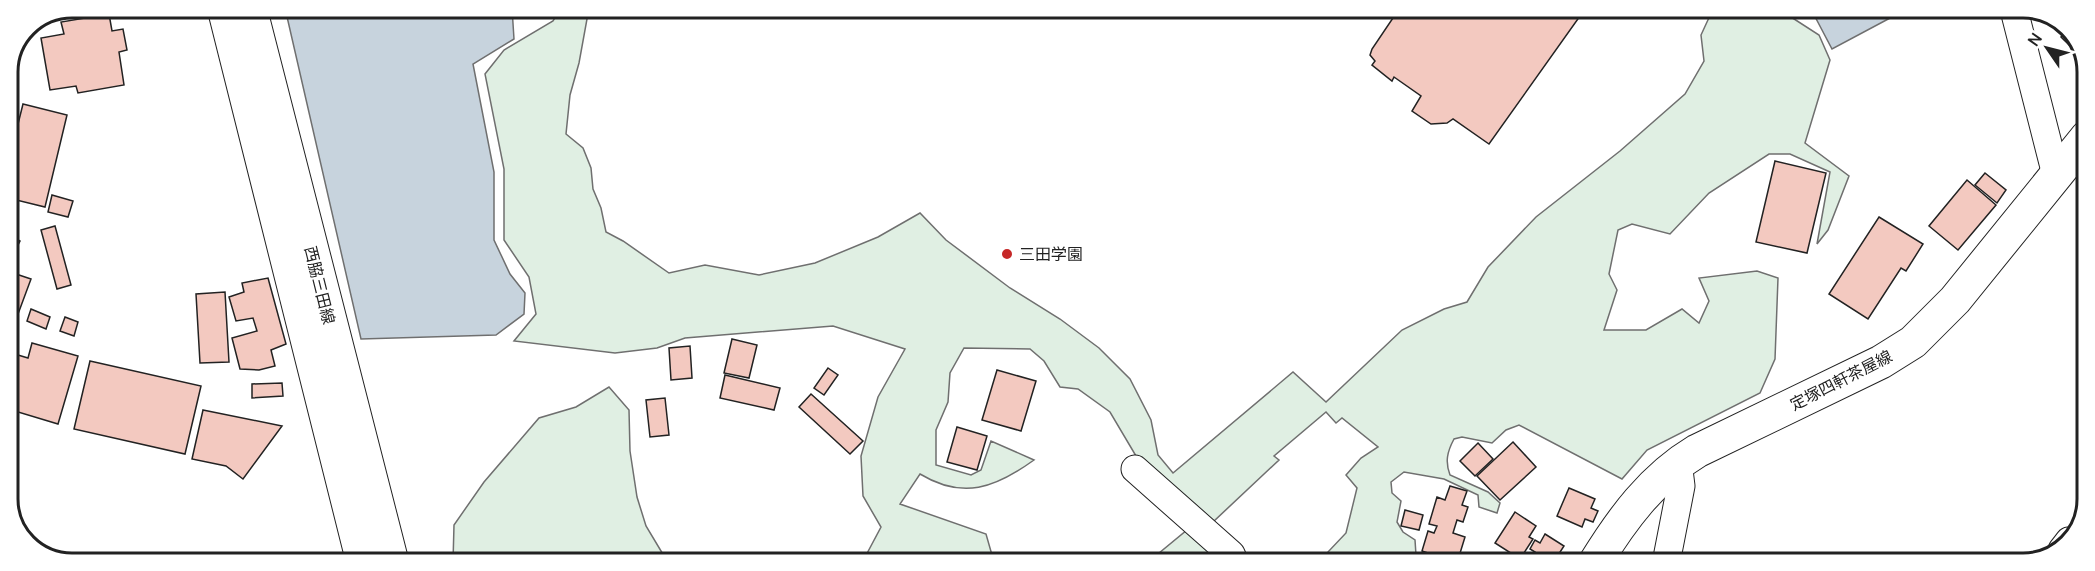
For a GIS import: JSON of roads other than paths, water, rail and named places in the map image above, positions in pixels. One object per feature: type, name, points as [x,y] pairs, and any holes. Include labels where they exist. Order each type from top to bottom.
[{"type":"main road","name":"西脇三田線","points":[[227,18],[361,553]]},
{"type":"main road","name":"西脇三田線","points":[[253,18],[390,553]]},
{"type":"main road","name":"定塚四軒茶屋線","points":[[1601,553],[1616,528],[1636,503],[1677,462],[1881,362],[1912,342],[1955,300],[2077,149]]},
{"type":"street","points":[[2016,18],[2056,175]]},
{"type":"street","points":[[1668,553],[1681,486],[1677,462]]},
{"type":"street","points":[[1135,469],[1230,553]]},
{"type":"place","name":"三田学園","points":[[1007,254]]}]
